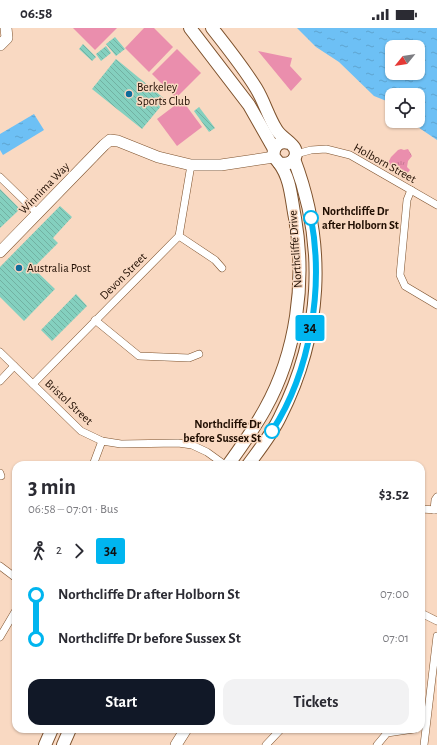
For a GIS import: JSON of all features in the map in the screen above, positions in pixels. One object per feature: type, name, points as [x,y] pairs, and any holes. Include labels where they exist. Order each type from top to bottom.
[{"type":"main road","name":"Northcliffe Drive","points":[[190,28],[249,105],[288,178],[296,226],[300,274],[297,308],[291,341],[280,376],[265,409],[245,442],[231,461]]},
{"type":"main road","points":[[212,28],[256,88],[276,130],[282,138],[289,143],[293,146],[295,157],[287,164],[276,156],[276,146],[282,142],[289,143]]},
{"type":"main road","name":"Northcliffe Drive","points":[[251,461],[280,418],[290,396],[307,346],[314,309],[316,273],[313,229],[306,194],[295,157]]},
{"type":"main road","points":[[45,745],[50,733]]},
{"type":"main road","points":[[63,745],[68,733]]},
{"type":"street","name":"Winnima Way","points":[[0,252],[110,140],[118,141],[158,157],[191,165]]},
{"type":"street","name":"Holborn Street","points":[[295,157],[311,150],[326,149],[350,155],[437,206]]},
{"type":"street","points":[[222,268],[215,260],[179,236],[191,165],[221,165],[276,156]]},
{"type":"street","points":[[0,178],[37,213]]},
{"type":"street","points":[[411,190],[407,200],[400,275],[405,286],[437,305]]},
{"type":"street","name":"Devon Street","points":[[33,384],[179,236]]},
{"type":"street","points":[[95,320],[139,356],[189,358],[199,354]]},
{"type":"street","name":"Bristol Street","points":[[0,352],[81,431],[102,441],[121,444],[178,443],[192,445],[207,452],[219,461]]},
{"type":"street","points":[[0,381],[14,366]]},
{"type":"street","points":[[94,461],[102,441]]},
{"type":"street","points":[[425,509],[436,510],[435,500],[437,497]]},
{"type":"street","points":[[0,566],[12,575]]},
{"type":"street","points":[[425,615],[437,621]]},
{"type":"street","points":[[0,637],[12,617]]},
{"type":"street","points":[[425,715],[437,636]]},
{"type":"street","points":[[176,745],[184,733]]},
{"type":"street","points":[[266,745],[278,733]]},
{"type":"street","points":[[377,745],[387,733]]},
{"type":"street","points":[[423,733],[424,745]]},
{"type":"green space","points":[[73,28],[117,28],[95,50]]},
{"type":"green space","points":[[144,28],[154,28],[173,47],[149,72],[125,48]]},
{"type":"green space","points":[[177,49],[201,73],[176,98],[152,74]]},
{"type":"green space","points":[[258,51],[292,58],[290,66],[302,79],[291,91]]},
{"type":"green space","points":[[182,100],[202,127],[177,146],[157,119]]},
{"type":"green space","points":[[401,149],[408,149],[412,156],[408,161],[407,167],[410,170],[405,176],[392,168],[388,163],[391,157]]},
{"type":"water","points":[[297,28],[437,28],[437,140],[419,128],[425,128],[425,88],[385,88],[385,100],[374,96],[339,62],[316,47]]},
{"type":"water","points":[[34,114],[44,130],[3,155],[0,150],[0,134]]},
{"type":"building","points":[[115,37],[125,49],[116,56],[106,44]]},
{"type":"building","points":[[83,44],[96,57],[92,61],[79,49]]},
{"type":"building","points":[[106,46],[111,53],[101,61],[96,54]]},
{"type":"building","name":"Berkeley Sports Club","points":[[116,59],[166,100],[142,129],[92,89]]},
{"type":"building","points":[[199,107],[215,128],[209,132],[194,111]]},
{"type":"building","points":[[0,189],[20,209],[0,228]]},
{"type":"building","points":[[60,206],[72,217],[53,238],[58,243],[33,268],[55,289],[24,321],[0,297],[0,267]]},
{"type":"building","points":[[76,294],[87,306],[52,341],[41,330]]},
{"type":"bus line","name":"34","points":[[272,431],[280,418],[297,379],[307,346],[314,309],[316,273],[311,218]]},
{"type":"place","name":"Berkeley Sports Club","points":[[129,94]]},
{"type":"place","name":"Northcliffe Dr after Holborn St","points":[[311,218]]},
{"type":"place","name":"Australia Post","points":[[19,268]]},
{"type":"place","name":"Northcliffe Dr before Sussex St","points":[[272,431]]}]
